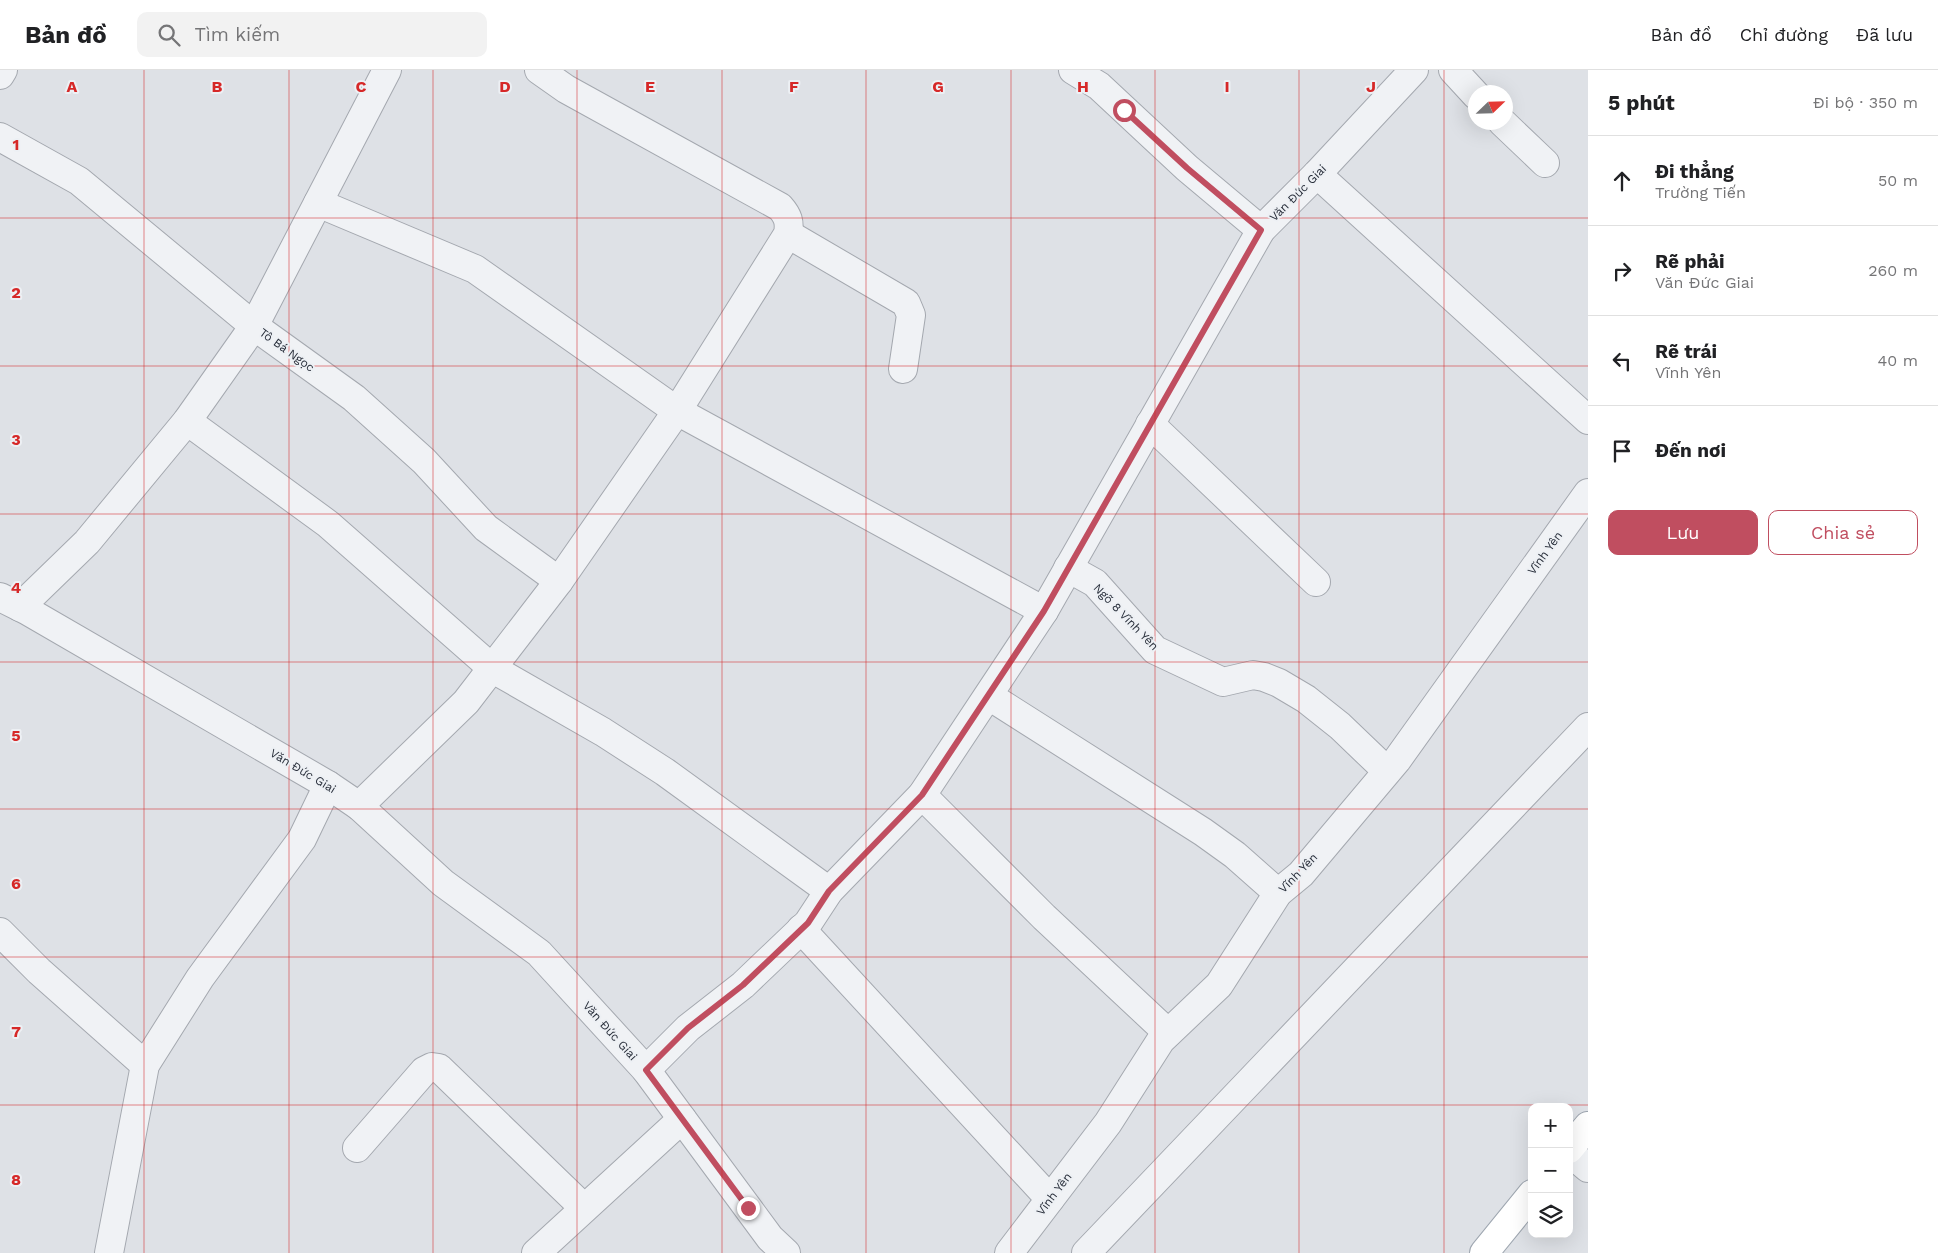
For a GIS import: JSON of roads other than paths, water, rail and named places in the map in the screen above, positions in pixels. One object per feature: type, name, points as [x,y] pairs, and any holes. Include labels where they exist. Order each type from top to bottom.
[{"type":"main road","points":[[1571,1148],[1588,1126]]},
{"type":"main road","points":[[1484,1253],[1528,1199]]},
{"type":"street","points":[[0,75],[3,70]]},
{"type":"street","points":[[10,602],[87,542],[187,421],[254,326],[387,70]]},
{"type":"street","points":[[359,806],[443,726],[493,669],[559,581],[677,411],[788,234],[790,225],[787,216],[780,207],[566,89],[539,70]]},
{"type":"street","points":[[1074,70],[1099,86],[1187,168],[1261,230]]},
{"type":"street","name":"Văn Đức Giai","points":[[10,602],[328,785],[359,806],[443,884],[539,953],[646,1070],[688,1028],[743,985],[801,929],[829,891],[922,795],[1044,611],[1261,230],[1317,174],[1414,70]]},
{"type":"street","points":[[1453,70],[1468,86]]},
{"type":"street","points":[[1510,130],[1545,163]]},
{"type":"street","name":"Tô Bá Ngọc","points":[[0,137],[79,181],[254,326],[354,398],[424,461],[486,528],[559,581]]},
{"type":"street","points":[[1317,174],[1588,420]]},
{"type":"street","points":[[318,203],[475,269],[677,411],[1044,611]]},
{"type":"street","points":[[788,234],[910,308],[911,314],[903,369]]},
{"type":"street","points":[[187,421],[328,524],[493,669],[603,732],[665,772],[829,891]]},
{"type":"street","points":[[1150,424],[1316,582]]},
{"type":"street","name":"Vĩnh Yên","points":[[1009,1253],[1108,1123],[1161,1040],[1219,985],[1278,893],[1301,874],[1387,771],[1588,493]]},
{"type":"street","name":"Ngõ 8 Vĩnh Yên","points":[[1068,568],[1095,584],[1155,650],[1223,682],[1253,675],[1264,676],[1279,683],[1306,699],[1340,726],[1387,771]]},
{"type":"street","points":[[989,696],[1203,832],[1235,855],[1278,893]]},
{"type":"street","points":[[1086,1253],[1588,727]]},
{"type":"street","points":[[110,1253],[145,1065],[200,978],[302,839],[328,785]]},
{"type":"street","points":[[922,795],[1044,917],[1168,1033]]},
{"type":"street","points":[[801,929],[1050,1199]]},
{"type":"street","points":[[0,932],[39,971],[145,1065]]},
{"type":"street","points":[[357,1148],[424,1071],[432,1067],[440,1068],[584,1208]]},
{"type":"street","points":[[646,1070],[770,1238],[786,1253]]},
{"type":"street","points":[[536,1253],[682,1119]]},
{"type":"street","points":[[1573,1154],[1588,1168]]}]
